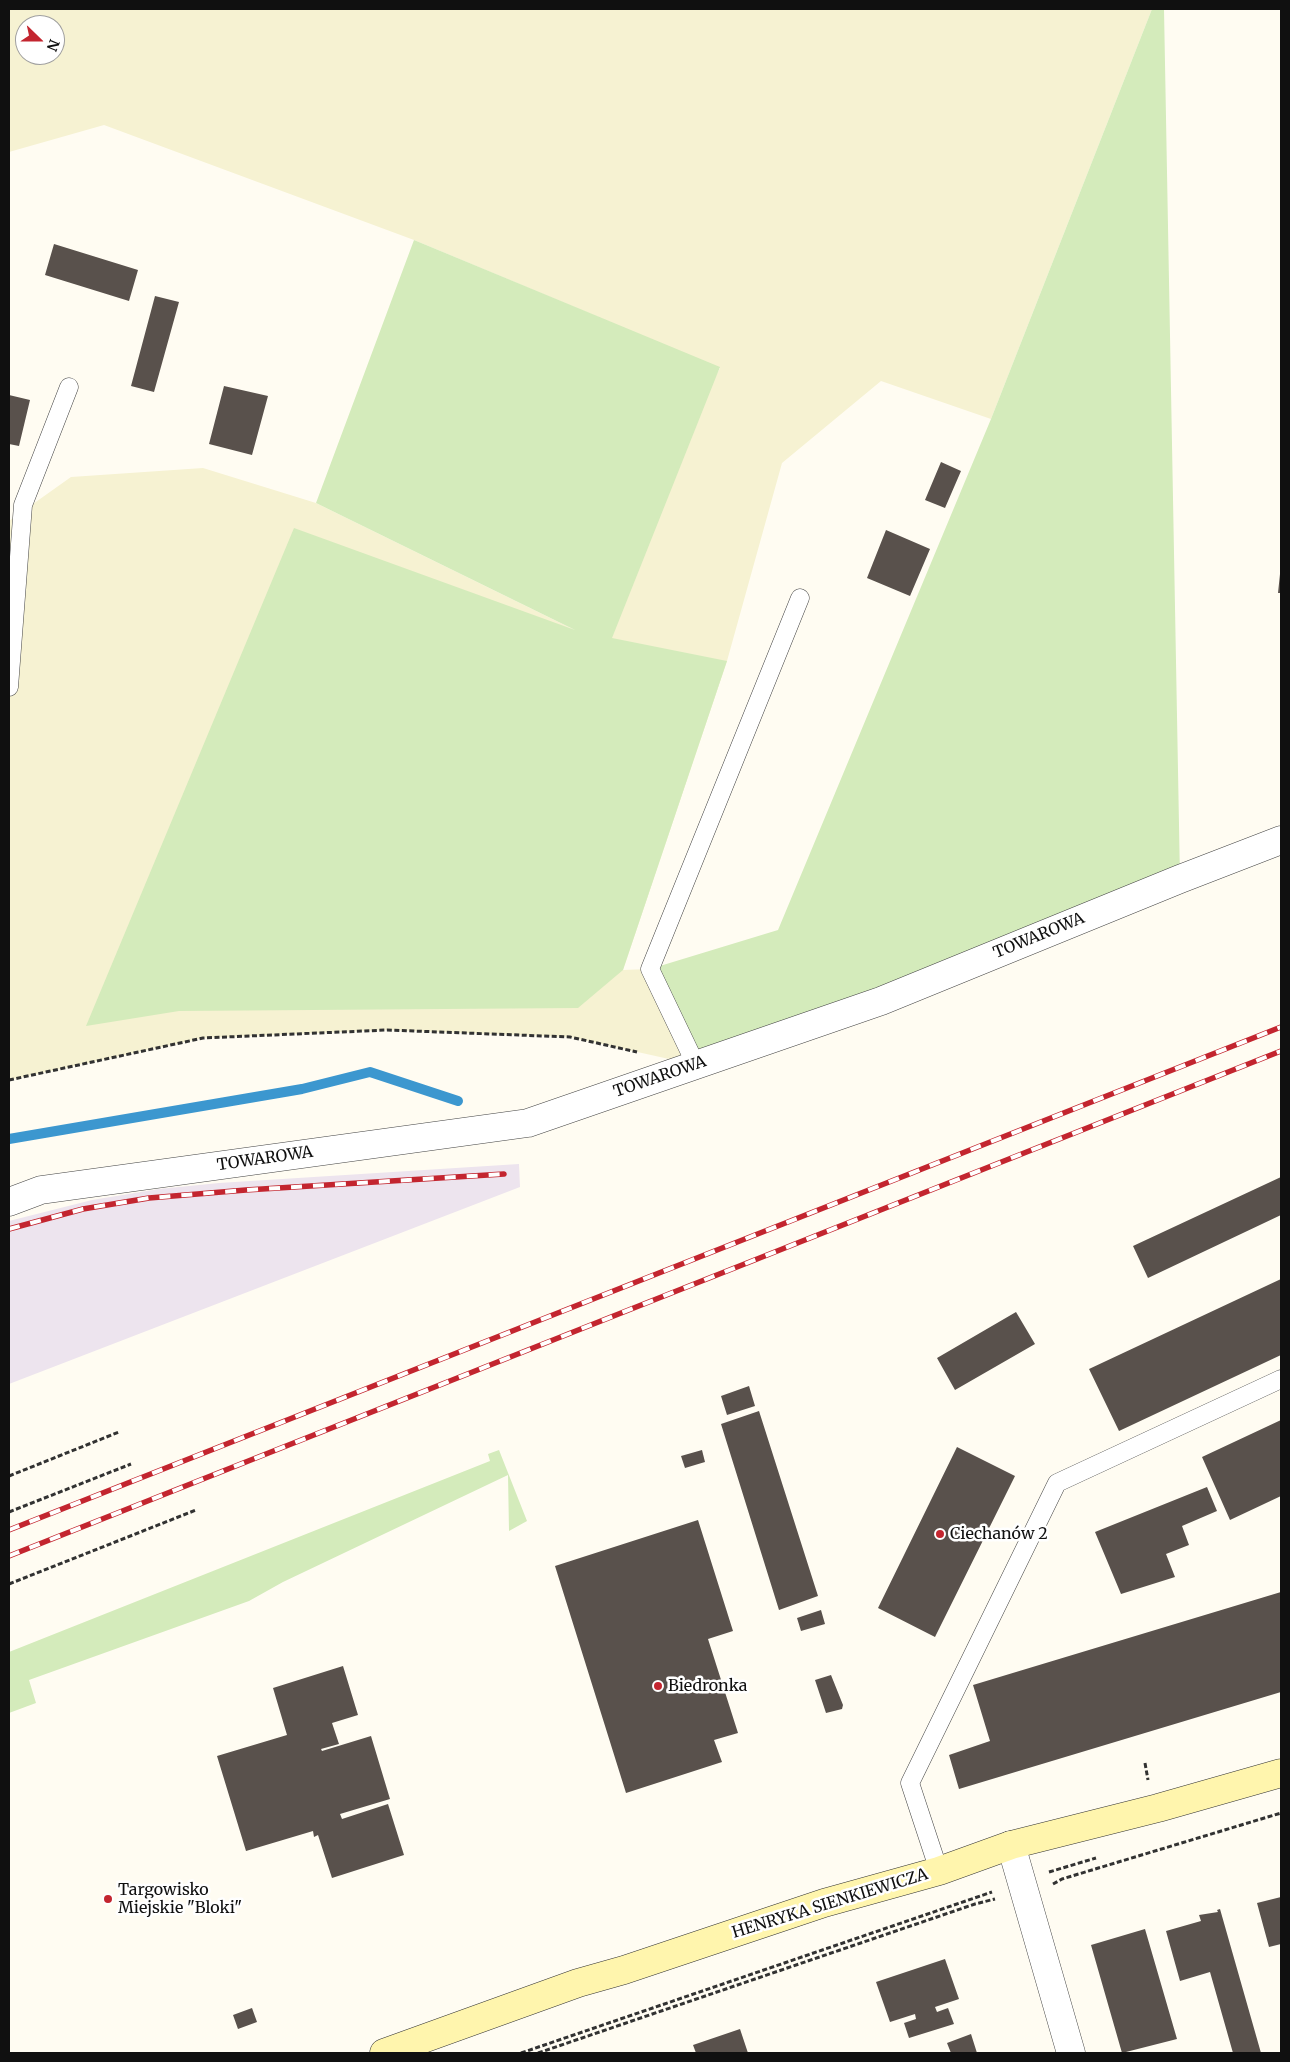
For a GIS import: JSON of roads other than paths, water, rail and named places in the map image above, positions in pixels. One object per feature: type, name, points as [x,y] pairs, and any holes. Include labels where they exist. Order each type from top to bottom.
[{"type":"street","name":"TOWAROWA","points":[[9,1202],[41,1190],[528,1123],[881,1001],[1180,879],[1281,840]]},
{"type":"street","name":"HENRYKA SIENKIEWICZA","points":[[384,2053],[578,1983],[624,1970],[824,1903],[939,1871],[1011,1845],[1158,1808],[1281,1773]]},
{"type":"street","points":[[1011,1845],[1011,1892],[1072,2053]]},
{"type":"lane","points":[[9,687],[24,505],[69,387]]},
{"type":"lane","points":[[696,1065],[650,969],[800,598]]},
{"type":"lane","points":[[939,1871],[910,1783],[1057,1482],[1281,1379]]},
{"type":"waterway","points":[[9,1139],[302,1089],[370,1072],[458,1101]]},
{"type":"railway","points":[[9,1530],[1281,1027]]},
{"type":"railway","points":[[9,1556],[1281,1051]]},
{"type":"railway","points":[[9,1229],[83,1209],[149,1198],[504,1174]]},
{"type":"place","name":"Ciechanów 2","points":[[940,1534]]},
{"type":"place","name":"Biedronka","points":[[658,1686]]},
{"type":"place","name":"Targowisko Miejskie \"Bloki\"","points":[[108,1899]]}]
